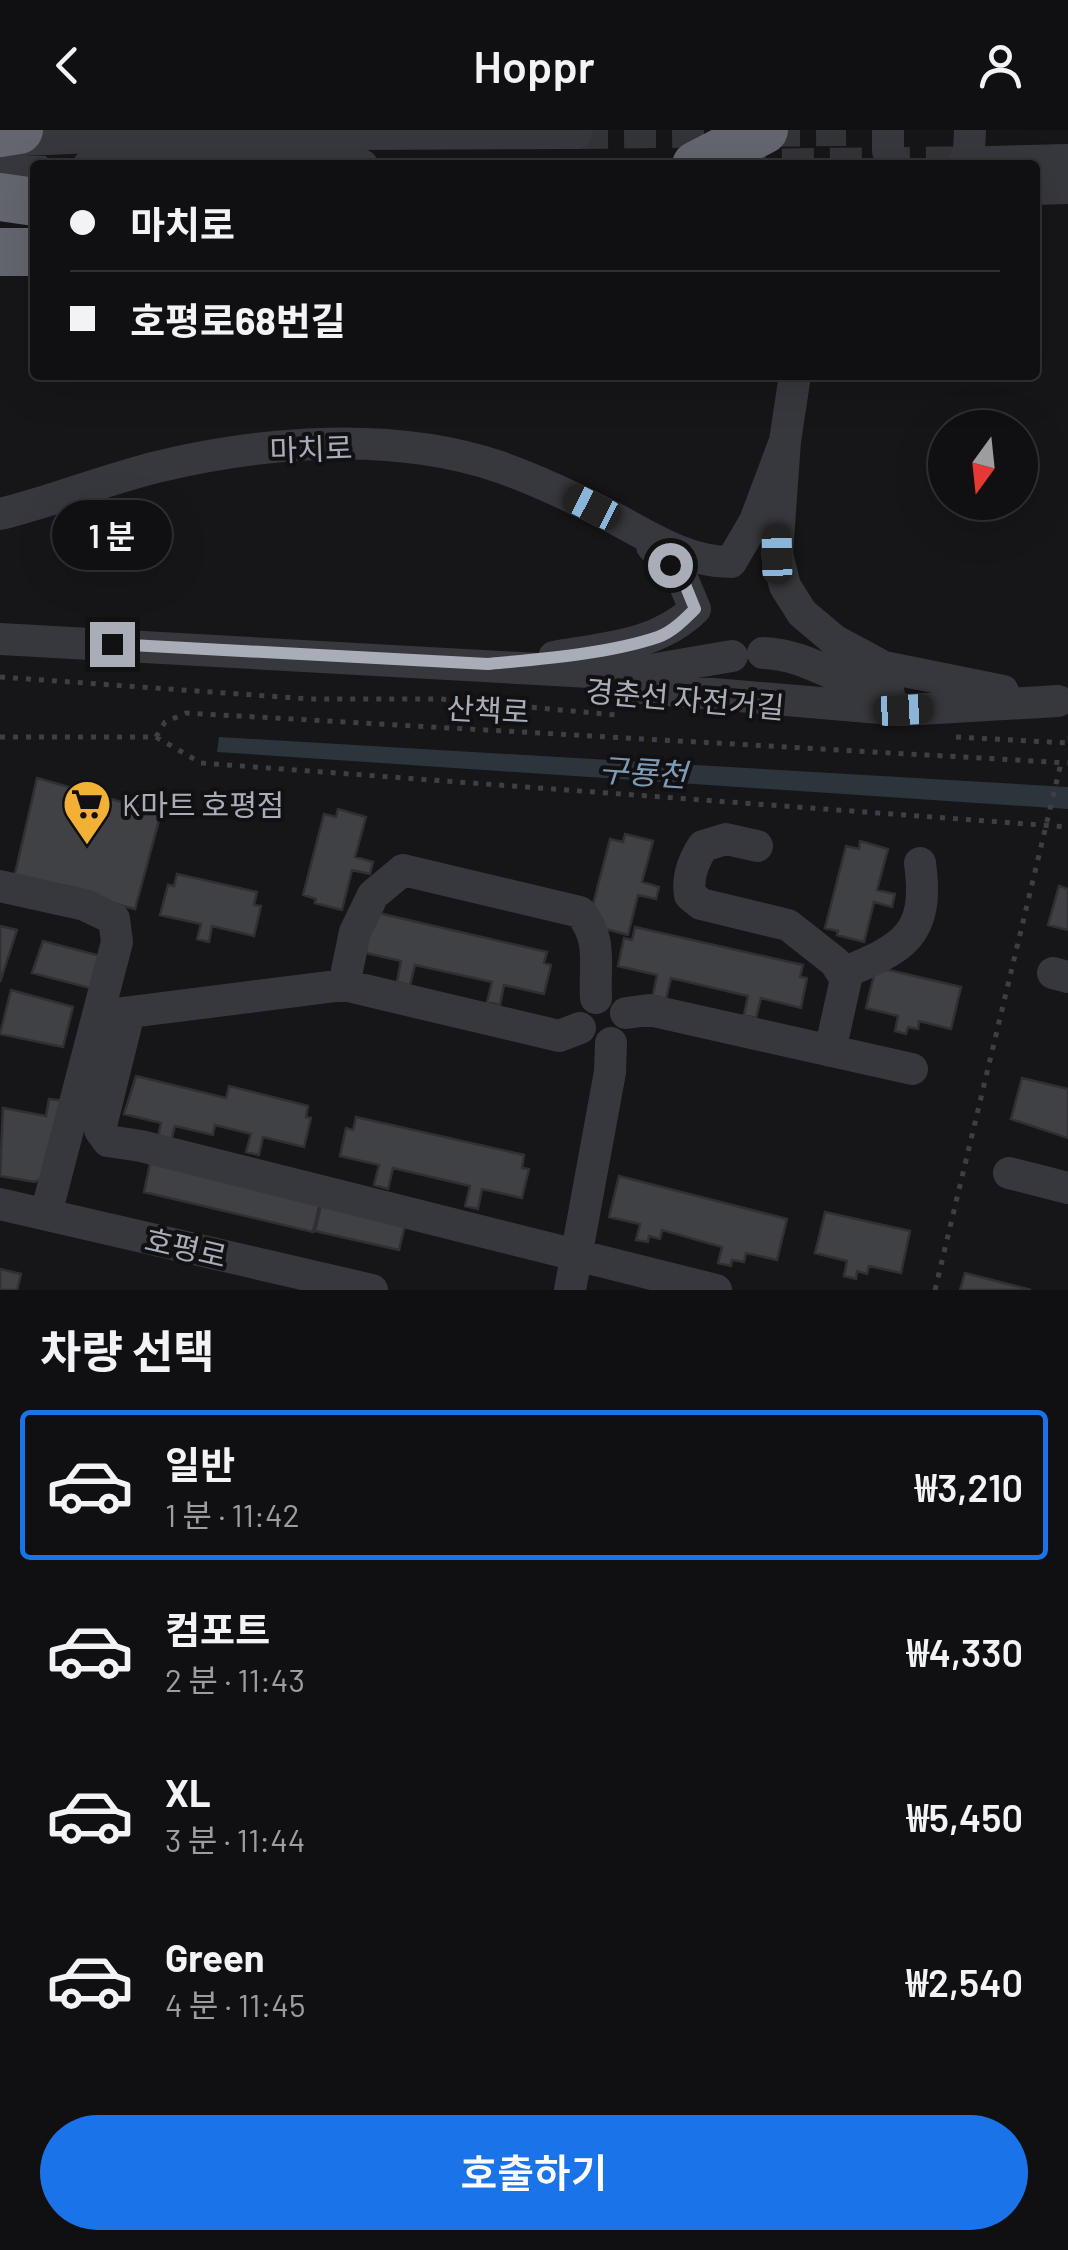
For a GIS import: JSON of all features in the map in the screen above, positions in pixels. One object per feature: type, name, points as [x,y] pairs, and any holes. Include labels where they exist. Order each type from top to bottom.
[{"type":"highway","points":[[0,133],[19,130]]},
{"type":"highway","points":[[706,160],[764,130]]},
{"type":"highway","points":[[0,197],[30,201]]},
{"type":"highway","points":[[0,252],[30,252]]},
{"type":"street","points":[[970,130],[970,152],[975,160]]},
{"type":"street","points":[[0,141],[141,134],[576,133]]},
{"type":"street","points":[[1040,161],[1068,160]]},
{"type":"street","points":[[0,169],[30,168]]},
{"type":"street","points":[[1040,189],[1068,188]]},
{"type":"street","points":[[0,639],[627,674],[748,654],[786,632],[791,617],[791,600],[779,569],[777,533],[784,441],[795,380]]},
{"type":"street","points":[[784,441],[755,521],[731,562],[705,580],[698,594],[695,609],[705,639],[717,650],[798,657],[855,686],[896,696],[1063,702]]},
{"type":"street","name":"마치로","points":[[0,514],[116,478],[202,458],[294,446],[414,449],[470,458],[544,484],[694,558],[731,562]]},
{"type":"street","name":"마치로","points":[[616,519],[670,565],[684,582],[695,609]]},
{"type":"street","points":[[731,562],[762,565],[776,574],[802,613],[818,629],[884,667],[1063,702]]},
{"type":"street","points":[[488,664],[544,659],[660,636],[695,609]]},
{"type":"street","points":[[488,664],[648,691],[903,710],[1063,702]]},
{"type":"street","points":[[757,846],[726,839],[703,846],[695,860],[690,895],[701,904],[788,925],[835,962],[846,979],[830,1051]]},
{"type":"street","points":[[842,973],[890,954],[910,938],[920,905],[920,863]]},
{"type":"street","points":[[344,985],[355,932],[372,895],[403,870],[580,912],[592,926],[598,946],[596,998]]},
{"type":"street","points":[[0,886],[84,905],[114,919],[114,1014],[100,1130],[108,1141],[716,1290]]},
{"type":"street","points":[[114,1014],[344,985],[559,1036],[580,1028]]},
{"type":"street","points":[[596,998],[620,1002],[626,1013],[627,1026],[622,1037],[611,1044],[587,1039],[580,1028],[585,1005],[596,998]]},
{"type":"street","points":[[626,1013],[649,1010],[912,1069]]},
{"type":"street","points":[[46,1214],[114,1014]]},
{"type":"street","points":[[570,1290],[610,1072],[611,1044]]},
{"type":"street","points":[[1009,1173],[1068,1188]]},
{"type":"street","name":"호평로","points":[[0,1204],[372,1290]]},
{"type":"path","name":"경춘선 자전거길","points":[[0,677],[310,698],[440,700],[633,717]]},
{"type":"path","name":"산책로","points":[[156,738],[165,722],[186,713],[1065,763]]},
{"type":"path","points":[[0,737],[156,738],[202,763],[1068,827]]},
{"type":"path","points":[[940,737],[1068,743]]},
{"type":"path","points":[[935,1290],[1058,776],[1065,763]]},
{"type":"water","name":"구룡천","points":[[219,737],[1068,787],[1068,809],[217,752]]},
{"type":"building","name":"K마트 호평점","points":[[37,778],[161,813],[135,909],[14,878]]},
{"type":"building","points":[[338,809],[366,817],[355,857],[373,862],[370,874],[352,870],[342,910],[315,903],[316,899],[303,895],[324,814],[336,817]]},
{"type":"building","points":[[625,834],[653,841],[642,882],[659,887],[656,899],[638,895],[628,935],[589,920],[610,839],[623,842]]},
{"type":"building","points":[[860,841],[888,849],[877,890],[895,894],[892,907],[874,902],[864,942],[825,928],[846,846],[859,849]]},
{"type":"building","points":[[177,874],[257,892],[254,905],[261,906],[254,936],[212,926],[209,942],[197,939],[201,924],[160,915],[168,885],[174,886]]},
{"type":"building","points":[[1059,886],[1068,889],[1068,930],[1048,925]]},
{"type":"building","points":[[378,913],[547,952],[544,963],[551,965],[544,994],[504,985],[500,1005],[487,1002],[492,982],[415,965],[410,985],[397,982],[401,961],[362,952]]},
{"type":"building","points":[[0,926],[17,930],[0,982]]},
{"type":"building","points":[[635,927],[803,965],[800,977],[807,978],[801,1008],[761,998],[756,1018],[744,1015],[748,996],[671,978],[666,999],[653,995],[657,975],[618,966],[624,938],[632,940]]},
{"type":"building","points":[[43,941],[101,956],[90,988],[32,973]]},
{"type":"building","points":[[876,967],[961,987],[951,1029],[919,1021],[918,1029],[908,1027],[906,1034],[895,1031],[898,1016],[866,1008]]},
{"type":"building","points":[[11,990],[73,1007],[63,1047],[0,1034]]},
{"type":"building","points":[[136,1076],[226,1098],[229,1086],[308,1106],[306,1117],[311,1118],[304,1147],[263,1137],[259,1155],[246,1152],[251,1134],[215,1125],[213,1135],[175,1126],[170,1145],[157,1142],[161,1123],[124,1114]]},
{"type":"building","points":[[1022,1078],[1068,1089],[1068,1138],[1011,1119]]},
{"type":"building","points":[[49,1099],[65,1101],[50,1173],[35,1182],[0,1176],[3,1108],[46,1116]]},
{"type":"building","points":[[356,1117],[524,1155],[522,1168],[529,1169],[522,1198],[482,1189],[478,1209],[465,1206],[470,1186],[393,1168],[388,1189],[374,1185],[379,1165],[340,1156],[346,1128],[353,1130]]},
{"type":"building","points":[[151,1159],[321,1198],[313,1232],[144,1192]]},
{"type":"building","points":[[619,1176],[787,1219],[777,1260],[746,1253],[744,1262],[732,1260],[731,1266],[718,1263],[722,1247],[662,1230],[660,1239],[649,1236],[648,1242],[636,1240],[640,1224],[609,1217]]},
{"type":"building","points":[[322,1201],[406,1221],[399,1250],[315,1231]]},
{"type":"building","points":[[825,1212],[910,1231],[901,1273],[869,1266],[867,1274],[857,1271],[856,1279],[844,1276],[847,1261],[815,1253]]},
{"type":"building","points":[[0,1269],[21,1274],[17,1290],[0,1290]]},
{"type":"building","points":[[965,1273],[1031,1290],[960,1290]]},
{"type":"tunnel","points":[[576,133],[846,130]]},
{"type":"place","name":"K마트 호평점","points":[[87,846]]},
{"type":"route","points":[[112,644],[488,664],[544,659],[660,636],[680,624],[695,609],[684,582],[670,565]]}]
